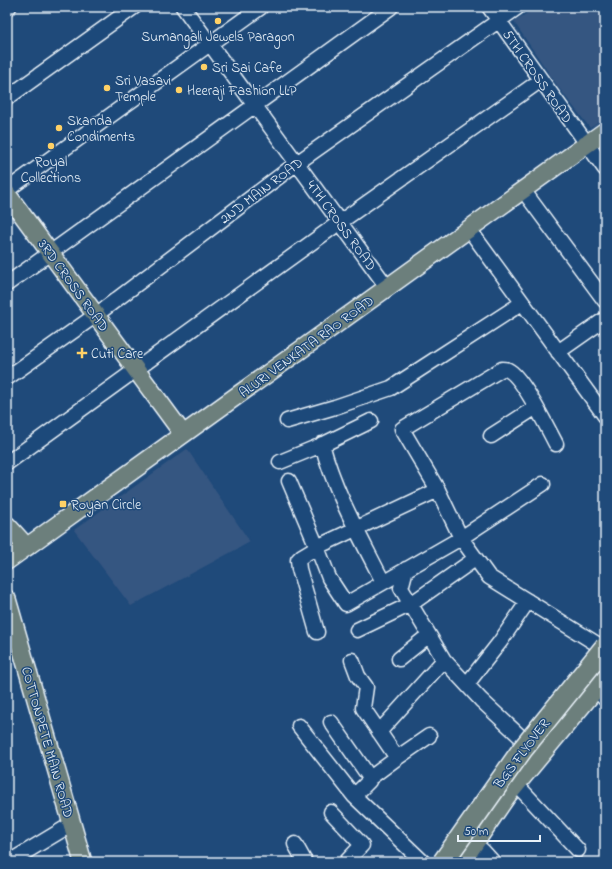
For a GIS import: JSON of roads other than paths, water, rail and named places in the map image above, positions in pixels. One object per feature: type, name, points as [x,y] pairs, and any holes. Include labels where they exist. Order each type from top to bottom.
[{"type":"highway","name":"BGS FLYOVER","points":[[443,862],[522,750],[603,644]]},
{"type":"main road","name":"ALURI VENKATA RAO ROAD","points":[[7,561],[605,131]]},
{"type":"main road","name":"3RD CROSS ROAD","points":[[7,194],[183,434]]},
{"type":"main road","points":[[7,525],[27,547]]},
{"type":"main road","name":"COTTONPETE MAIN ROAD","points":[[7,599],[83,862]]},
{"type":"main road","points":[[437,862],[480,799],[524,740],[603,644]]},
{"type":"main road","points":[[462,862],[478,852],[507,796],[603,687]]},
{"type":"street","points":[[7,98],[134,7]]},
{"type":"street","name":"4TH CROSS ROAD","points":[[183,7],[387,287]]},
{"type":"street","points":[[7,190],[261,7]]},
{"type":"street","points":[[7,284],[390,7]]},
{"type":"street","name":"5TH CROSS ROAD","points":[[489,7],[605,169]]},
{"type":"street","name":"2ND MAIN ROAD","points":[[7,378],[96,315],[297,163],[518,7]]},
{"type":"street","points":[[7,463],[340,222],[541,80]]},
{"type":"street","points":[[523,190],[605,301]]},
{"type":"street","points":[[469,229],[605,416]]},
{"type":"street","points":[[287,421],[391,388],[522,303]]},
{"type":"street","points":[[558,352],[605,319]]},
{"type":"street","points":[[556,444],[528,393],[516,376],[508,370],[502,369],[402,429],[438,490],[461,538],[489,577],[603,644]]},
{"type":"street","points":[[491,436],[536,407]]},
{"type":"street","points":[[280,462],[371,421]]},
{"type":"street","points":[[322,444],[328,466],[356,530],[384,582]]},
{"type":"street","points":[[289,480],[329,578],[346,604],[461,538],[543,484]]},
{"type":"street","points":[[318,632],[299,569],[298,560],[317,547],[356,530],[438,490]]},
{"type":"street","points":[[357,630],[411,604],[476,559]]},
{"type":"street","points":[[406,569],[401,588],[444,660],[481,700],[524,740]]},
{"type":"street","points":[[467,684],[500,642],[528,601]]},
{"type":"street","points":[[399,658],[429,635]]},
{"type":"street","points":[[352,660],[358,676],[366,687],[363,708],[397,758]]},
{"type":"street","points":[[379,732],[444,660]]},
{"type":"street","points":[[331,722],[370,778]]},
{"type":"street","points":[[298,726],[354,796],[424,862]]},
{"type":"street","points":[[354,796],[369,781],[370,778],[429,736]]},
{"type":"street","points":[[517,785],[578,850]]},
{"type":"street","points":[[331,812],[362,845],[346,862]]},
{"type":"street","points":[[9,862],[72,824]]},
{"type":"street","points":[[295,844],[305,862]]},
{"type":"street","points":[[478,852],[493,862]]},
{"type":"place","name":"Sumangali Jewels Paragon","points":[[218,21]]},
{"type":"place","name":"Sri Sai Cafe","points":[[204,67]]},
{"type":"place","name":"Sri Vasavi Temple","points":[[107,88]]},
{"type":"place","name":"Heeraji Fashion LLP","points":[[179,90]]},
{"type":"place","name":"Skanda Condiments","points":[[59,128]]},
{"type":"place","name":"Royal Collections","points":[[51,146]]},
{"type":"place","name":"Cuti Care","points":[[82,353]]},
{"type":"place","name":"Royan Circle","points":[[63,504]]}]
